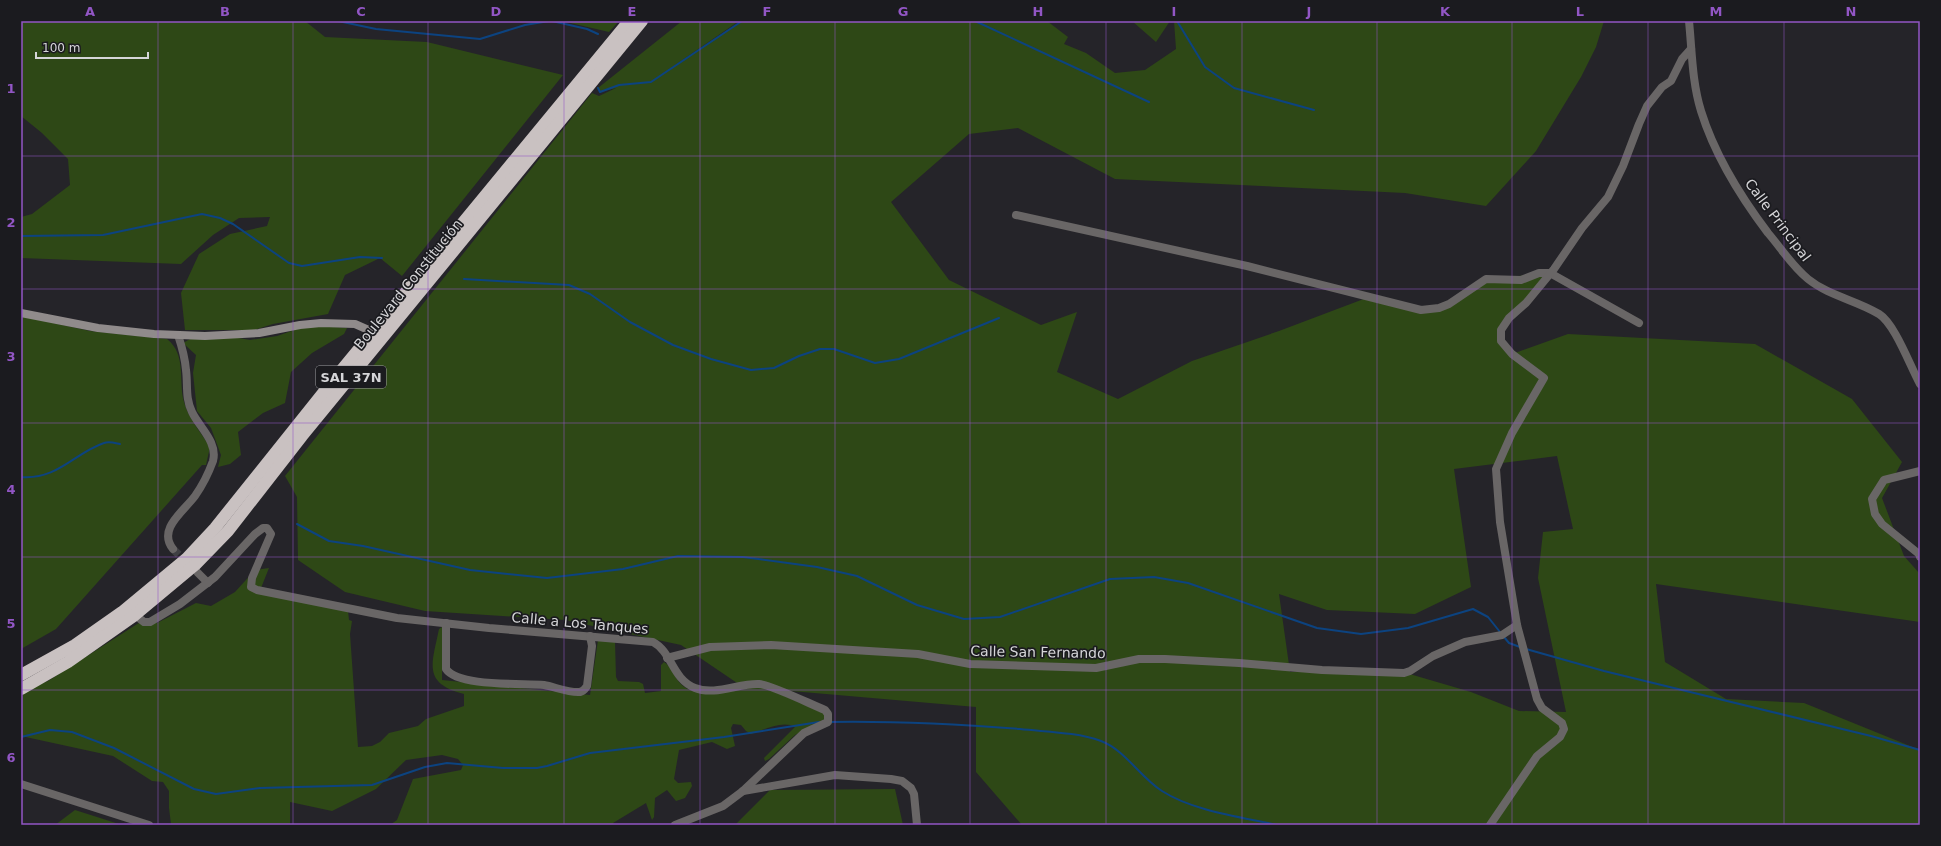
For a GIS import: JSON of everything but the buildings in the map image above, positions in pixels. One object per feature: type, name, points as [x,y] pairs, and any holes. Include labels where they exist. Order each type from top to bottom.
[{"type":"highway","name":"Boulevard Constitución","points":[[21,675],[69,648],[102,626],[152,588],[187,558],[241,498],[372,332],[629,21]]},
{"type":"highway","name":"Boulevard Constitución","points":[[21,689],[68,662],[135,615],[190,570],[228,531],[307,430],[642,21]]},
{"type":"street","name":"Calle Principal","points":[[1689,21],[1695,86],[1701,111],[1708,131],[1737,191],[1798,270],[1823,289],[1879,314],[1888,322],[1920,384]]},
{"type":"street","points":[[1490,825],[1537,756],[1559,739],[1564,729],[1562,723],[1542,708],[1537,699],[1517,625],[1500,522],[1496,469],[1512,434],[1544,378],[1512,354],[1501,341],[1501,330],[1509,318],[1526,303],[1550,273],[1608,196],[1623,166],[1647,106],[1662,87],[1671,81],[1682,59],[1691,49]]},
{"type":"street","points":[[1016,215],[1247,266],[1421,310],[1439,308],[1449,304],[1486,279],[1522,280],[1539,273],[1550,273],[1639,323]]},
{"type":"street","points":[[21,313],[98,328],[178,335],[259,333],[300,324],[321,323],[355,324],[372,332]]},
{"type":"street","points":[[173,549],[170,545],[168,536],[171,526],[197,493],[211,466],[214,454],[210,440],[194,416],[188,403],[185,386],[185,358],[178,335]]},
{"type":"street","points":[[1920,471],[1884,480],[1872,499],[1875,514],[1882,524],[1919,554],[1920,557]]},
{"type":"street","name":"Calle a Los Tanques","points":[[208,583],[259,530],[267,528],[271,534],[269,542],[251,583],[251,587],[257,590],[397,618],[653,642],[658,645],[682,680],[695,688],[713,690],[759,684],[825,710],[828,714],[828,722],[804,733],[743,791]]},
{"type":"street","points":[[135,615],[144,622],[150,622],[180,604],[208,583],[198,573]]},
{"type":"street","points":[[446,623],[445,666],[452,675],[487,683],[544,685],[579,692],[587,686],[592,646],[590,636]]},
{"type":"street","name":"Calle San Fernando","points":[[667,658],[710,647],[771,645],[918,654],[970,664],[1096,668],[1139,659],[1165,659],[1322,670],[1404,673],[1410,671],[1433,656],[1465,642],[1502,635],[1517,625]]},
{"type":"street","points":[[675,825],[723,806],[743,791],[836,775],[891,778],[902,781],[911,788],[914,794],[917,825]]},
{"type":"street","points":[[21,784],[149,825]]},
{"type":"green space","points":[[21,21],[305,21],[325,37],[427,42],[563,75],[402,276],[380,258],[345,275],[328,314],[273,324],[254,330],[185,330],[181,293],[199,254],[230,234],[267,226],[270,217],[239,218],[213,235],[181,264],[21,258],[21,217],[32,214],[70,185],[68,159],[42,133],[21,116]]},
{"type":"green space","points":[[562,21],[619,21],[609,32]]},
{"type":"green space","points":[[682,21],[739,21],[665,72],[743,21],[1047,21],[1068,37],[1064,44],[1086,53],[1115,73],[1145,70],[1176,49],[1174,21],[1604,21],[1596,47],[1581,77],[1536,151],[1486,206],[1405,193],[1115,179],[1018,128],[969,134],[891,202],[949,280],[1041,325],[1077,312],[1057,372],[1118,399],[1192,361],[1279,331],[1369,297],[1421,310],[1439,308],[1486,279],[1550,273],[1509,318],[1501,341],[1512,354],[1568,334],[1755,344],[1852,399],[1902,462],[1882,498],[1904,556],[1920,574],[1920,622],[1656,584],[1665,662],[1726,699],[1804,703],[1920,750],[1920,825],[1022,825],[976,772],[976,707],[768,689],[824,713],[825,719],[795,735],[765,761],[764,758],[795,727],[790,725],[779,725],[751,734],[741,725],[733,724],[731,728],[735,746],[727,749],[712,742],[679,750],[674,779],[678,783],[691,782],[692,786],[685,798],[676,801],[667,790],[655,798],[654,817],[652,820],[646,803],[613,823],[614,825],[390,825],[397,820],[413,779],[461,770],[463,765],[458,759],[442,755],[406,760],[376,789],[332,811],[290,802],[290,825],[175,825],[171,824],[169,791],[163,782],[152,781],[113,756],[21,736],[21,691],[48,681],[145,619],[157,623],[196,603],[211,606],[235,592],[255,570],[269,568],[259,593],[348,611],[349,620],[352,621],[350,634],[358,747],[372,746],[380,742],[389,733],[418,726],[426,719],[464,706],[464,694],[441,684],[436,678],[433,670],[434,652],[439,629],[442,627],[442,680],[590,695],[598,640],[615,642],[616,677],[618,681],[639,682],[643,684],[645,693],[661,691],[661,665],[664,662],[671,669],[679,682],[693,691],[709,692],[743,687],[681,645],[565,620],[425,611],[345,592],[298,560],[297,497],[285,476],[592,93],[599,96],[616,88],[600,92],[598,88]],"holes":[[[1557,456],[1573,529],[1543,532],[1538,578],[1566,712],[1519,711],[1471,692],[1396,670],[1290,672],[1279,594],[1327,610],[1415,614],[1471,587],[1454,469]]]},
{"type":"green space","points":[[1132,21],[1170,21],[1156,42]]},
{"type":"green space","points":[[21,316],[90,331],[167,339],[173,345],[180,360],[182,394],[186,408],[210,447],[206,465],[202,465],[56,629],[21,649]]},
{"type":"green space","points":[[309,325],[347,328],[344,334],[312,353],[291,372],[285,403],[263,413],[238,432],[241,455],[230,464],[218,467],[221,455],[211,428],[197,411],[193,373],[196,355],[183,343],[192,338],[233,337],[250,340],[277,336]]},
{"type":"green space","points":[[895,789],[903,825],[735,825],[770,790]]},
{"type":"green space","points":[[75,810],[122,825],[55,825]]},
{"type":"waterway","points":[[338,21],[376,29],[480,39],[525,25],[549,21]]},
{"type":"waterway","points":[[552,21],[587,29],[598,34]]},
{"type":"waterway","points":[[598,88],[600,92],[619,85],[651,82],[742,21]]},
{"type":"waterway","points":[[975,21],[1149,102]]},
{"type":"waterway","points":[[1177,21],[1205,67],[1234,88],[1314,110]]},
{"type":"waterway","points":[[21,236],[103,235],[202,214],[220,218],[233,224],[289,263],[302,266],[360,257],[382,258]]},
{"type":"waterway","points":[[464,279],[569,285],[590,294],[630,322],[673,345],[711,359],[751,370],[774,368],[799,356],[820,349],[834,349],[875,363],[899,359],[999,318]]},
{"type":"waterway","points":[[21,477],[34,477],[56,470],[93,447],[106,442],[120,444]]},
{"type":"waterway","points":[[297,524],[329,541],[363,546],[470,570],[547,578],[623,569],[678,556],[743,557],[817,567],[857,576],[917,605],[964,619],[1000,617],[1110,579],[1154,577],[1188,583],[1317,628],[1361,634],[1408,628],[1473,609],[1488,617],[1500,632]]},
{"type":"waterway","points":[[1504,637],[1509,643],[1520,647]]},
{"type":"waterway","points":[[1526,649],[1604,671],[1871,736],[1920,750]]},
{"type":"waterway","points":[[21,737],[50,730],[72,732],[114,748],[194,789],[216,794],[260,788],[372,785],[425,767],[447,763],[503,768],[537,768],[590,753],[724,737],[819,722]]},
{"type":"waterway","points":[[829,722],[949,724],[1061,733],[1091,738],[1110,745],[1125,757],[1154,785],[1174,798],[1188,804],[1218,812],[1277,825]]},
{"type":"tunnel","points":[[173,549],[187,563]]}]
